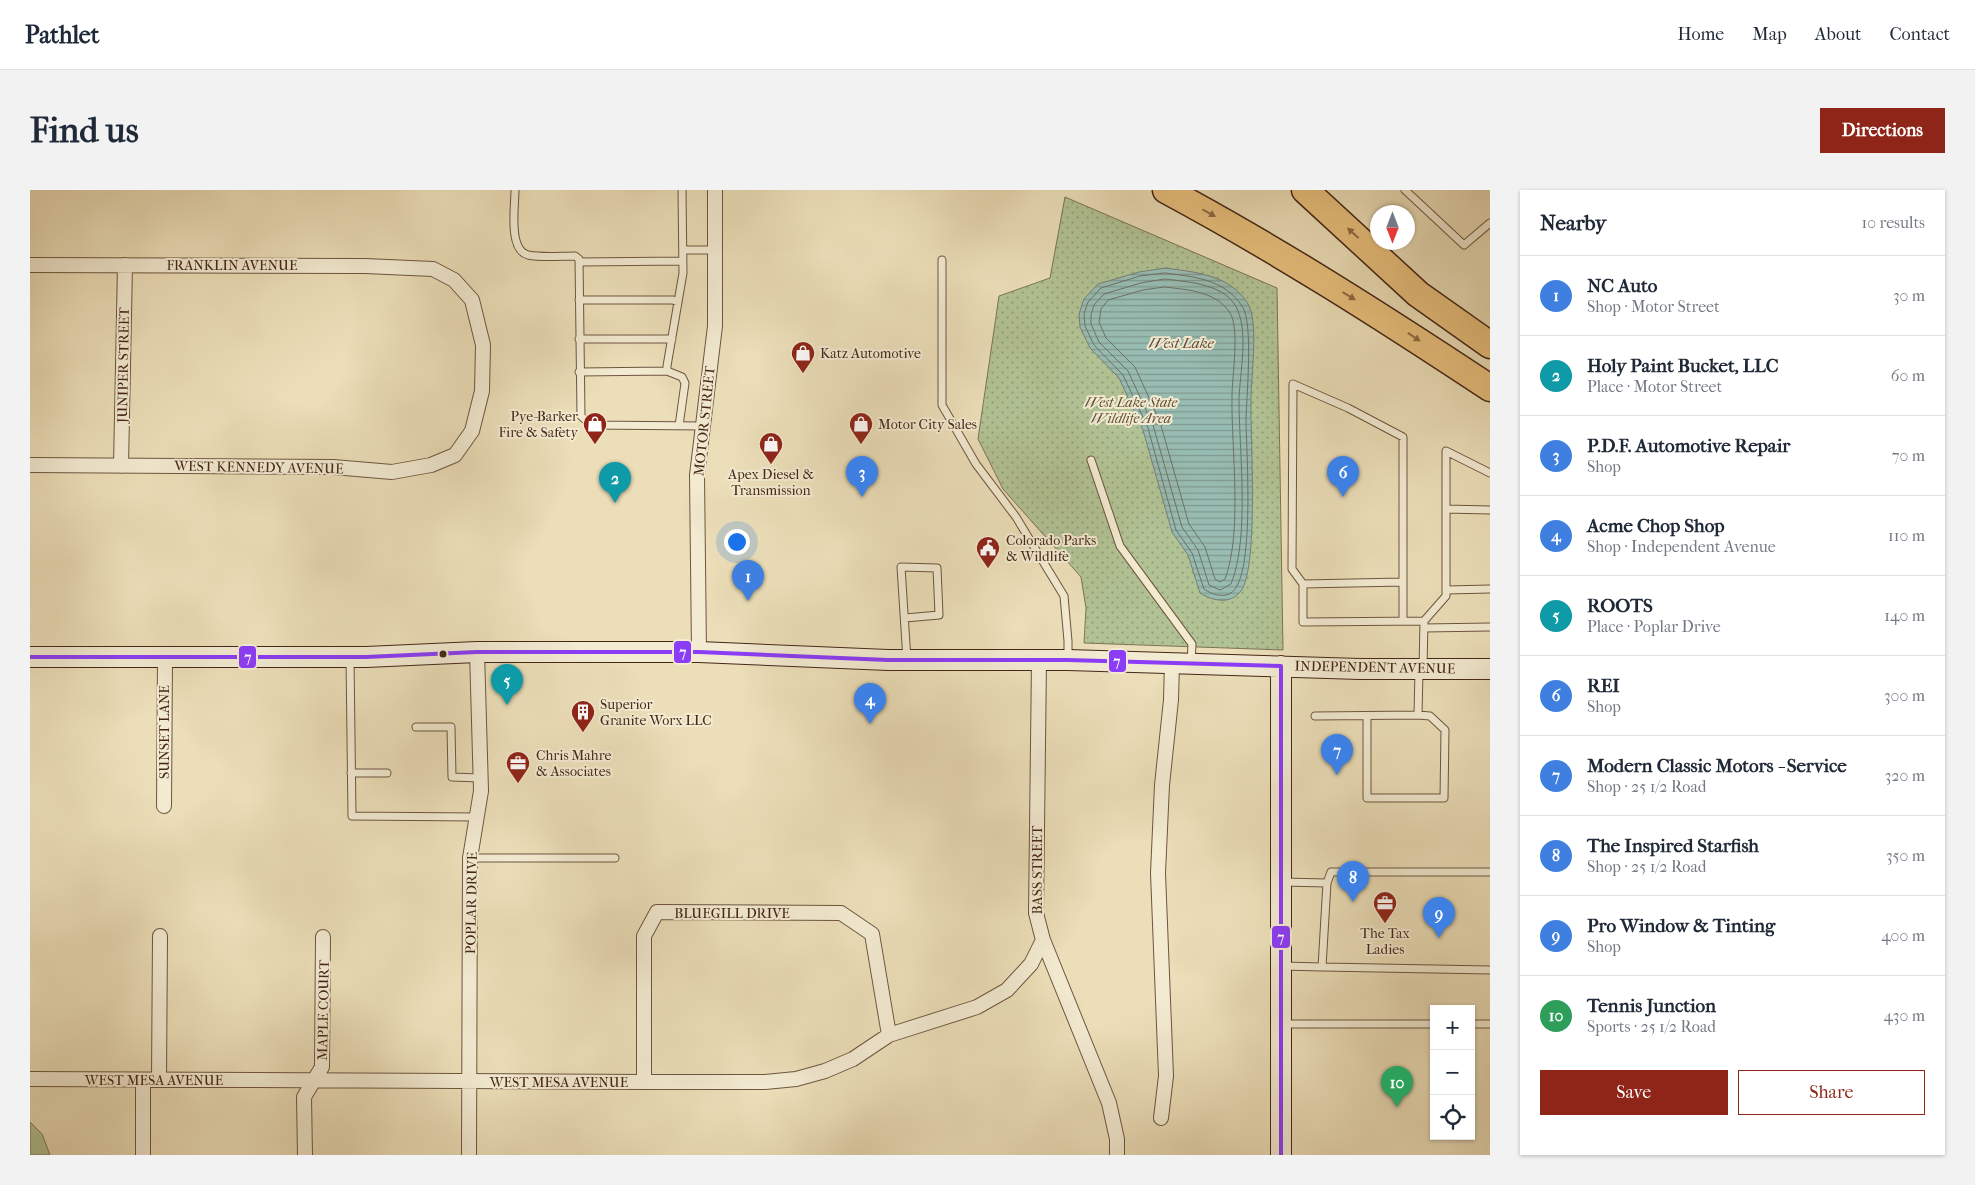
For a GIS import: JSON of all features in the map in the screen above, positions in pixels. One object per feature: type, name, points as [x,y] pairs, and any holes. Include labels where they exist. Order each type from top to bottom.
[{"type":"highway","points":[[1166,190],[1209,213],[1373,310],[1490,388]]},
{"type":"highway","points":[[1305,190],[1418,294],[1490,345]]},
{"type":"street","name":"MOTOR STREET","points":[[699,652],[697,475],[715,326],[715,190]]},
{"type":"street","name":"FRANKLIN AVENUE","points":[[30,265],[365,266],[433,269]]},
{"type":"street","name":"JUNIPER STREET","points":[[121,466],[124,265]]},
{"type":"street","name":"WEST KENNEDY AVENUE","points":[[30,465],[333,466],[392,472],[431,465],[456,455],[472,431],[482,391],[483,344],[472,300],[454,280],[433,269]]},
{"type":"street","name":"INDEPENDENT AVENUE","points":[[30,657],[350,657],[477,652],[699,652],[906,660],[1068,660],[1490,669]]},
{"type":"street","name":"POPLAR DRIVE","points":[[469,1155],[470,858],[480,778],[477,652]]},
{"type":"street","name":"SUNSET LANE","points":[[164,806],[165,658]]},
{"type":"street","name":"BASS STREET","points":[[1039,660],[1036,913],[1043,940],[1109,1103],[1117,1140],[1117,1155]]},
{"type":"street","points":[[1161,1118],[1166,1076],[1158,873],[1162,785],[1171,700],[1181,663]]},
{"type":"street","points":[[1281,666],[1281,1155]]},
{"type":"street","name":"BLUEGILL DRIVE","points":[[644,1082],[644,936],[657,912],[841,913],[872,934],[889,1035]]},
{"type":"street","points":[[158,1080],[160,936]]},
{"type":"street","name":"MAPLE COURT","points":[[305,1155],[304,1098],[322,1067],[323,937]]},
{"type":"street","name":"WEST MESA AVENUE","points":[[30,1079],[766,1082],[796,1079],[825,1072],[853,1059],[889,1035],[977,1007],[1008,990],[1031,964],[1043,940]]},
{"type":"street","points":[[143,1080],[143,1155]]},
{"type":"lane","points":[[515,190],[514,232],[519,250],[526,255],[533,256],[575,256],[580,262],[581,416],[586,422],[591,424],[703,426]]},
{"type":"lane","points":[[667,371],[683,261],[682,190]]},
{"type":"lane","points":[[1405,190],[1464,245],[1490,223]]},
{"type":"lane","points":[[683,250],[715,250]]},
{"type":"lane","points":[[942,260],[942,405],[976,464],[1016,517],[1064,596],[1068,660]]},
{"type":"lane","points":[[580,262],[683,261]]},
{"type":"lane","points":[[580,300],[673,300],[678,302]]},
{"type":"lane","points":[[580,339],[672,339]]},
{"type":"lane","points":[[580,372],[667,371],[682,377],[685,383],[679,426]]},
{"type":"lane","points":[[1403,621],[1403,437],[1348,408],[1294,384],[1292,569],[1303,584],[1303,622],[1403,621],[1424,624],[1490,627]]},
{"type":"lane","points":[[1418,715],[1424,624],[1446,596],[1446,451],[1490,473]]},
{"type":"lane","points":[[1091,460],[1120,546],[1192,644],[1181,663]]},
{"type":"lane","points":[[1446,509],[1490,510]]},
{"type":"lane","points":[[905,618],[939,615],[937,568],[901,567],[906,660]]},
{"type":"lane","points":[[1303,584],[1403,582]]},
{"type":"lane","points":[[1446,590],[1490,589]]},
{"type":"lane","points":[[350,657],[352,816],[476,817]]},
{"type":"lane","points":[[1316,716],[1418,715],[1430,716],[1446,730],[1444,798],[1368,798],[1367,716]]},
{"type":"lane","points":[[416,727],[451,727],[452,778],[480,778]]},
{"type":"lane","points":[[351,773],[388,773]]},
{"type":"lane","points":[[470,858],[615,858]]},
{"type":"lane","points":[[1322,967],[1327,882],[1331,872],[1490,872]]},
{"type":"lane","points":[[1281,882],[1327,882]]},
{"type":"lane","points":[[1281,966],[1490,970]]},
{"type":"lane","points":[[1281,1024],[1430,1024]]},
{"type":"lane","points":[[1475,1024],[1490,1024]]},
{"type":"green space","name":"West Lake State Wildlife Area","points":[[1065,197],[1277,288],[1283,650],[1084,643],[1086,608],[1081,577],[1003,489],[978,439],[999,296],[1050,278]]},
{"type":"green space","points":[[30,1122],[42,1134],[50,1155],[30,1155]]},
{"type":"water","name":"West Lake","points":[[1165,268],[1188,271],[1222,281],[1241,294],[1248,304],[1251,313],[1254,350],[1251,399],[1252,529],[1250,556],[1247,577],[1241,591],[1227,600],[1216,600],[1200,593],[1188,555],[1172,532],[1143,430],[1119,378],[1090,348],[1080,327],[1079,314],[1084,299],[1098,284],[1139,272]]},
{"type":"transit line","name":"7","points":[[30,657],[366,657],[477,652],[699,652],[888,660],[1068,660],[1281,666],[1281,1155]]},
{"type":"place","name":"Katz Automotive","points":[[803,374]]},
{"type":"place","name":"Pye-Barker Fire & Safety","points":[[595,445]]},
{"type":"place","name":"Motor City Sales","points":[[861,445]]},
{"type":"place","name":"Apex Diesel & Transmission","points":[[771,465]]},
{"type":"place","name":"P.D.F. Automotive Repair","points":[[862,497]]},
{"type":"place","name":"REI","points":[[1343,497]]},
{"type":"place","name":"Holy Paint Bucket, LLC","points":[[615,503]]},
{"type":"place","name":"Colorado Parks & Wildlife","points":[[988,569]]},
{"type":"place","name":"NC Auto","points":[[748,601]]},
{"type":"place","name":"ROOTS","points":[[507,705]]},
{"type":"place","name":"Acme Chop Shop","points":[[870,724]]},
{"type":"place","name":"Superior Granite Worx LLC","points":[[583,733]]},
{"type":"place","name":"Modern Classic Motors - Service","points":[[1337,775]]},
{"type":"place","name":"Chris Mahre & Associates","points":[[518,784]]},
{"type":"place","name":"The Inspired Starfish","points":[[1353,902]]},
{"type":"place","name":"The Tax Ladies","points":[[1385,924]]},
{"type":"place","name":"Pro Window & Tinting","points":[[1439,938]]},
{"type":"place","name":"Tennis Junction","points":[[1397,1107]]}]
